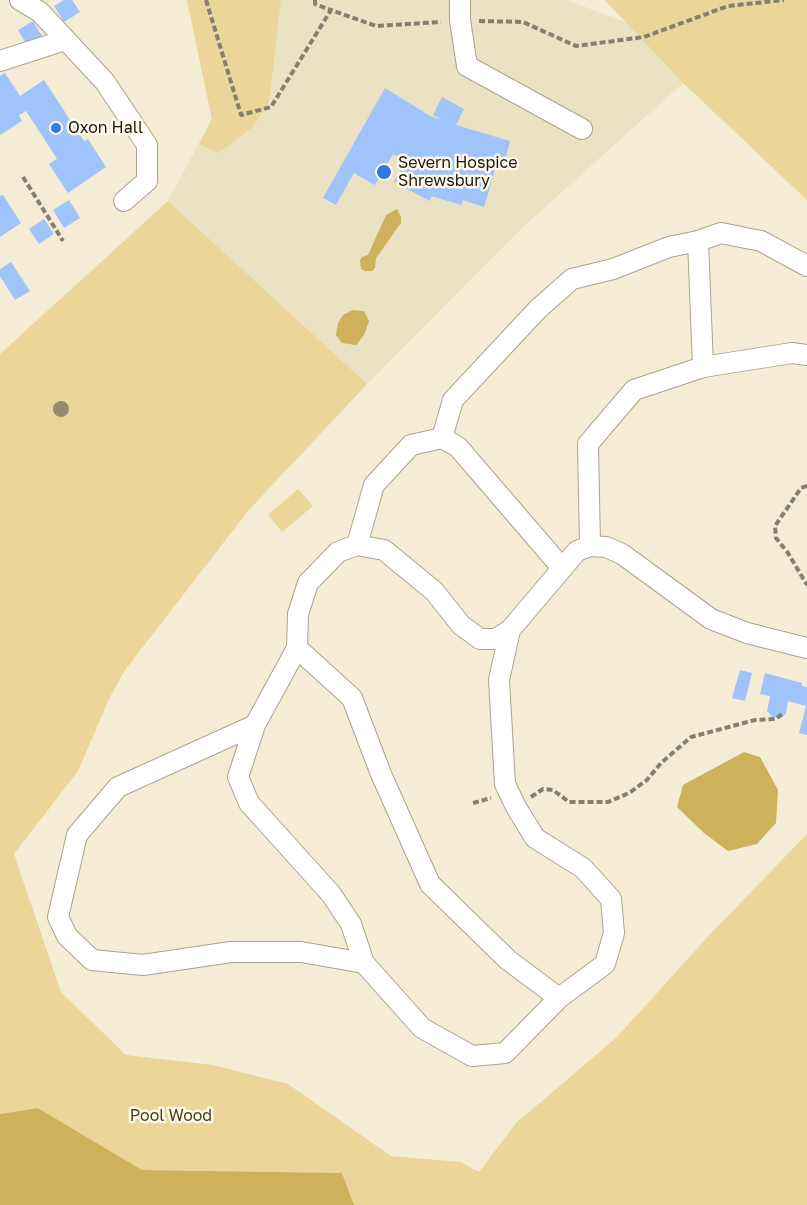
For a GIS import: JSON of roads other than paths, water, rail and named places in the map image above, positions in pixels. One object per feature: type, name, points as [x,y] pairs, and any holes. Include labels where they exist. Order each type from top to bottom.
[{"type":"lane","points":[[20,0],[40,12],[105,82],[147,145],[147,181],[124,201]]},
{"type":"lane","points":[[460,0],[460,21],[467,66],[582,129]]},
{"type":"lane","points":[[0,61],[65,39]]},
{"type":"lane","points":[[442,438],[453,400],[538,309],[572,279],[613,269],[669,247],[721,233],[760,241],[807,266]]},
{"type":"lane","points":[[698,241],[703,367]]},
{"type":"lane","points":[[590,546],[588,444],[634,390],[703,367],[792,353],[807,355]]},
{"type":"lane","points":[[357,545],[374,485],[411,445],[442,438],[458,447],[562,568]]},
{"type":"lane","points":[[510,630],[499,680],[505,784],[535,838],[583,868],[611,899],[614,933],[605,964],[559,998],[505,1053],[472,1056],[422,1028],[364,963],[351,924],[331,894],[249,802],[238,777],[255,725],[297,648],[298,614],[308,583],[338,552],[357,545],[384,550],[434,591],[461,625],[480,639],[496,639],[510,630],[577,551],[590,546],[606,547],[622,554],[711,619],[747,633],[807,648]]},
{"type":"lane","points":[[297,648],[352,698],[381,774],[430,884],[508,960],[559,998]]},
{"type":"lane","points":[[255,725],[118,787],[77,835],[58,917],[67,936],[92,960],[143,965],[231,952],[301,952],[364,963]]},
{"type":"place","name":"Oxon Hall","points":[[56,128]]},
{"type":"place","name":"Severn Hospice Shrewsbury","points":[[384,172]]},
{"type":"park label","name":"Pool Wood","points":[[171,1116]]}]
